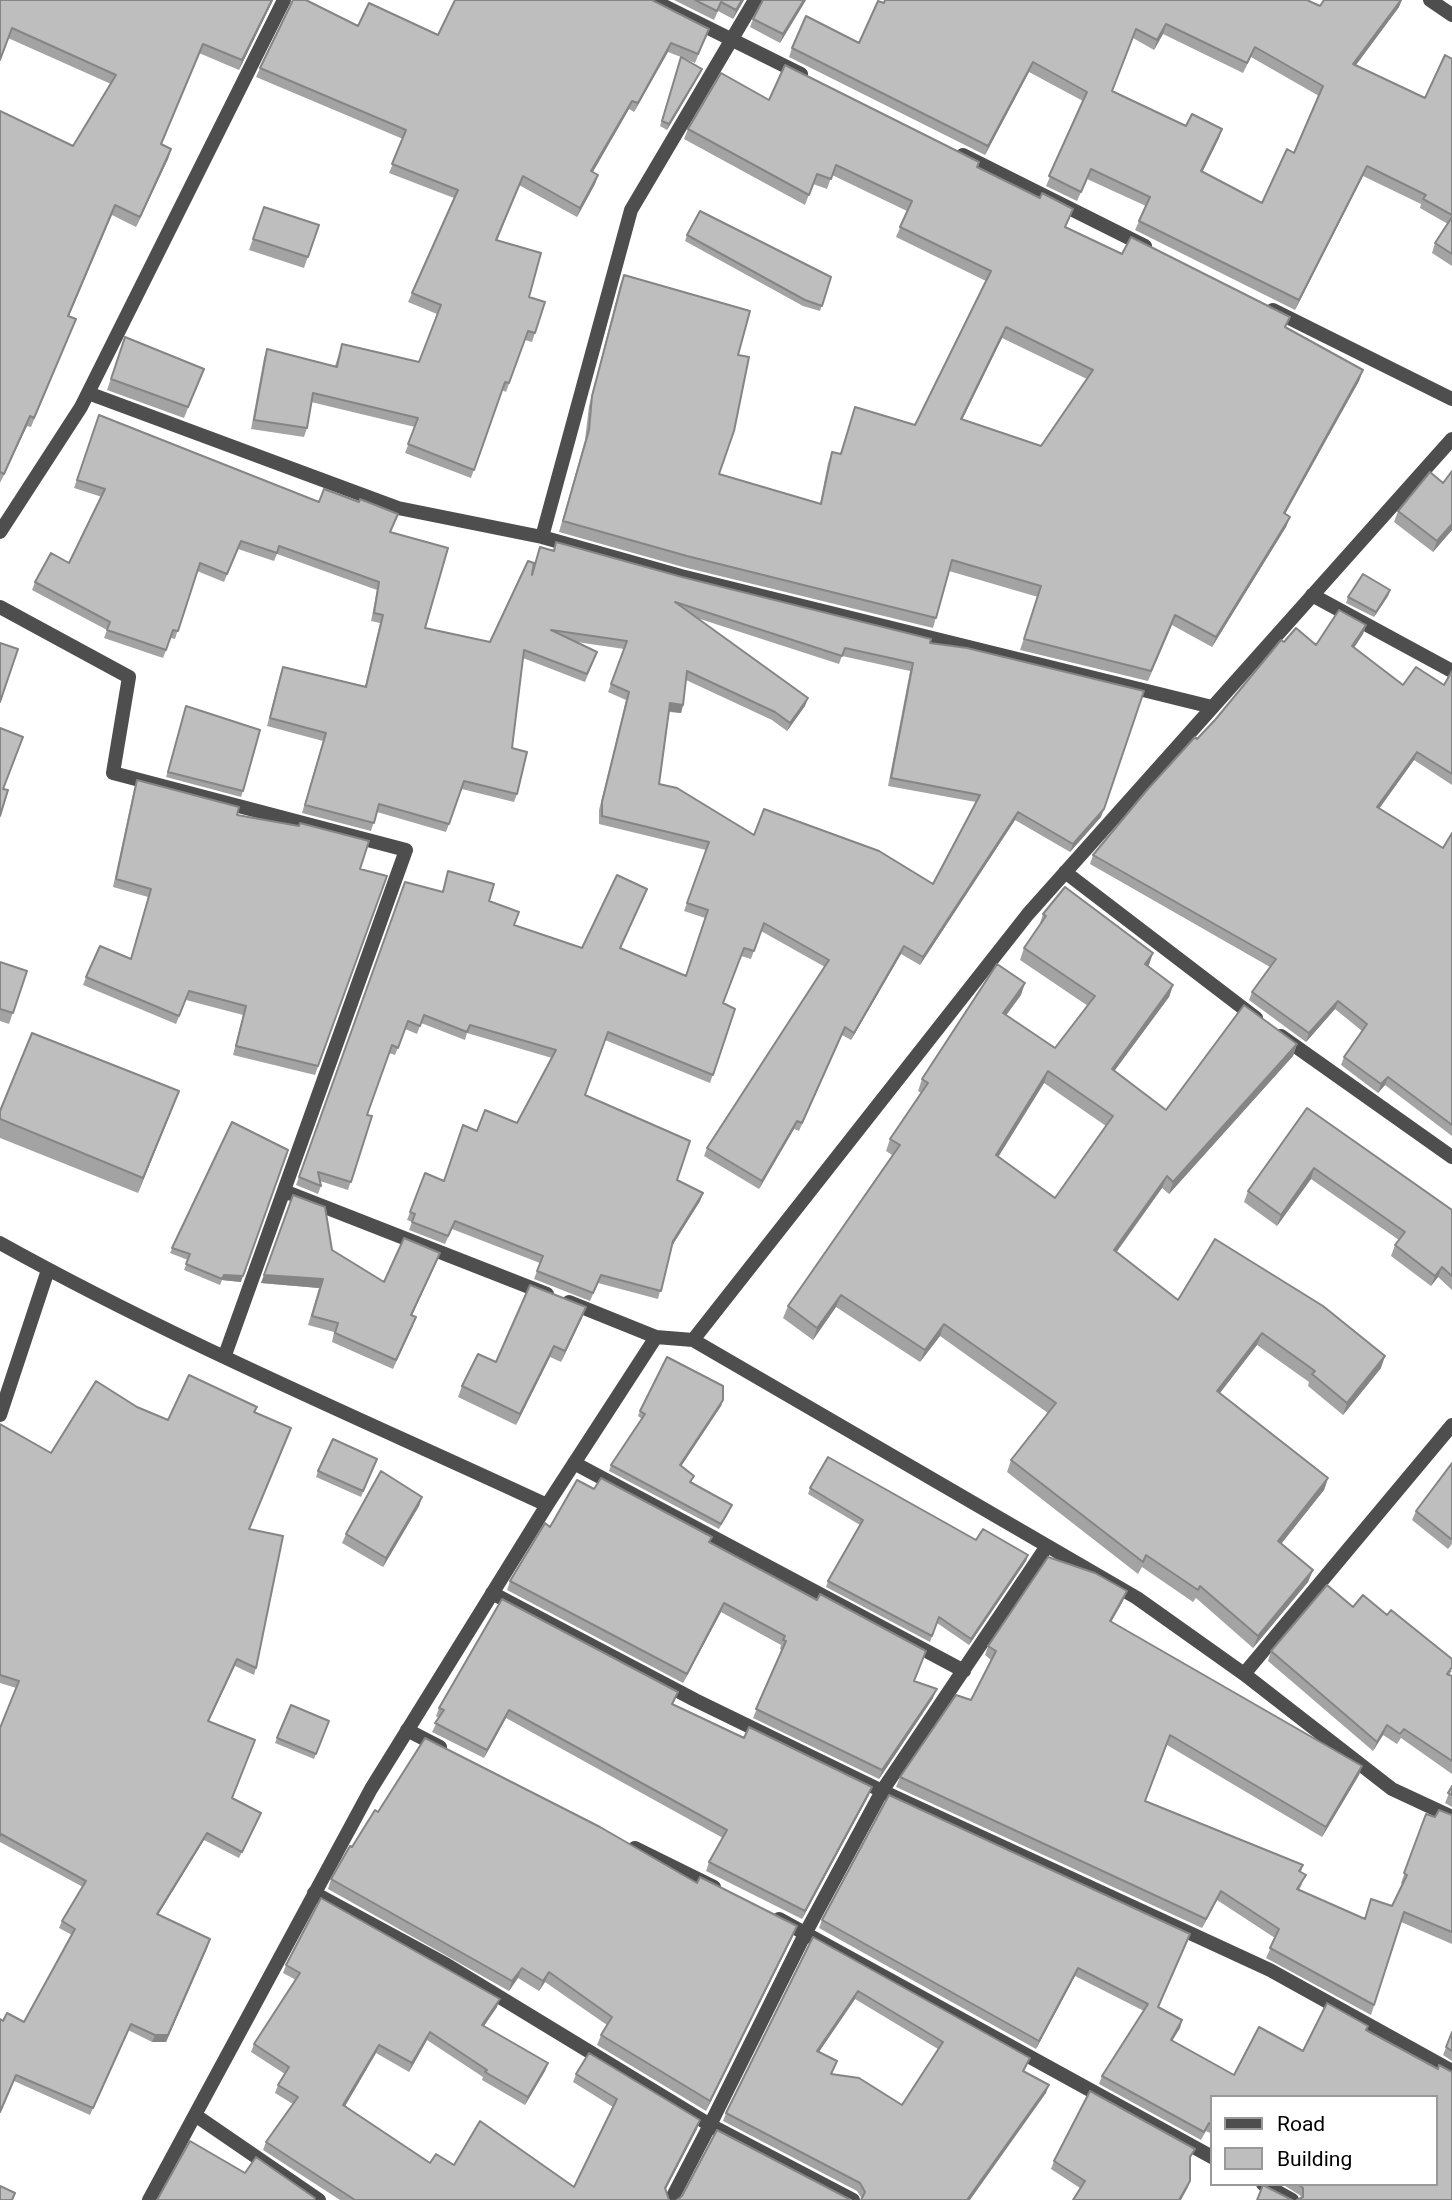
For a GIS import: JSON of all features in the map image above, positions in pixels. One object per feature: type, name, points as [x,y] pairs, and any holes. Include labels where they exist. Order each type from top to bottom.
[{"type":"street","points":[[0,532],[88,393],[284,0]]},
{"type":"street","points":[[652,0],[817,82]]},
{"type":"street","points":[[542,537],[631,210],[755,0]]},
{"type":"street","points":[[1430,0],[1452,15]]},
{"type":"street","points":[[954,151],[1153,250]]},
{"type":"street","points":[[1265,306],[1452,400]]},
{"type":"street","points":[[88,393],[398,508],[542,537],[681,576],[1212,707]]},
{"type":"street","points":[[693,1340],[1028,914],[1452,439]]},
{"type":"street","points":[[1312,595],[1452,671]]},
{"type":"street","points":[[0,607],[129,677],[113,773],[406,850],[225,1355]]},
{"type":"street","points":[[1065,872],[1263,1023],[1452,1157]]},
{"type":"street","points":[[284,1191],[656,1337],[693,1340],[1137,1598],[1244,1674],[1392,1789],[1452,1817]]},
{"type":"street","points":[[0,1243],[48,1270],[225,1355],[547,1505]]},
{"type":"street","points":[[0,1415],[48,1270]]},
{"type":"street","points":[[149,2200],[314,1893],[407,1730],[573,1463],[656,1337]]},
{"type":"street","points":[[1244,1674],[1452,1425]]},
{"type":"street","points":[[573,1463],[964,1671]]},
{"type":"street","points":[[671,2200],[806,1932],[882,1791],[1047,1546]]},
{"type":"street","points":[[492,1593],[695,1700],[882,1791],[1270,1970],[1452,2071]]},
{"type":"street","points":[[407,1730],[456,1756]]},
{"type":"street","points":[[616,1838],[723,1891]]},
{"type":"street","points":[[314,1893],[447,1965],[710,2125],[853,2200]]},
{"type":"street","points":[[770,1915],[806,1932],[1210,2156]]},
{"type":"street","points":[[195,2115],[319,2200]]},
{"type":"street","points":[[1267,2186],[1292,2200]]},
{"type":"building","points":[[0,0],[272,0],[242,60],[203,44],[161,144],[171,149],[140,217],[115,205],[68,316],[76,319],[34,418],[30,416],[4,474],[0,472],[0,111],[73,146],[116,75],[12,28],[0,60]]},
{"type":"building","points":[[293,0],[306,0],[358,26],[369,3],[438,35],[455,0],[652,0],[709,29],[698,54],[671,43],[638,103],[632,101],[591,171],[598,175],[580,208],[523,176],[496,240],[541,253],[529,297],[545,302],[535,333],[528,331],[509,383],[505,382],[474,470],[408,444],[418,418],[313,393],[307,428],[254,420],[267,349],[337,367],[342,344],[419,362],[441,305],[412,293],[458,190],[392,164],[406,130],[260,68]]},
{"type":"building","points":[[695,0],[742,0],[736,10],[721,2],[717,11]]},
{"type":"building","points":[[763,0],[804,0],[783,34],[753,19]]},
{"type":"building","points":[[885,0],[1307,0],[1320,6],[1324,0],[1401,0],[1353,64],[1425,98],[1445,55],[1452,59],[1452,215],[1423,199],[1426,195],[1367,166],[1299,300],[1139,221],[1150,197],[1091,169],[1081,192],[1049,176],[1087,92],[1033,62],[988,146],[792,48],[806,16],[859,43],[878,1],[884,3]],"holes":[[[1166,24],[1247,63],[1255,47],[1323,86],[1294,153],[1287,149],[1262,203],[1201,171],[1222,129],[1192,114],[1186,126],[1112,91],[1136,29],[1157,40]]]},
{"type":"building","points":[[681,57],[702,69],[669,124],[662,121]]},
{"type":"building","points":[[785,65],[979,162],[977,167],[1040,198],[1042,193],[1073,209],[1065,227],[1122,254],[1131,237],[1290,317],[1285,327],[1363,370],[1284,513],[1290,517],[1216,637],[1175,615],[1151,671],[1024,639],[1041,586],[952,560],[936,618],[687,556],[563,521],[589,430],[592,396],[624,275],[750,311],[738,355],[749,357],[734,431],[719,474],[821,504],[832,452],[841,454],[855,407],[915,425],[991,271],[900,227],[912,201],[836,165],[831,179],[817,174],[809,195],[688,129],[721,73],[769,100]],"holes":[[[1006,327],[1093,370],[1041,446],[961,419]]]},
{"type":"building","points":[[264,207],[319,225],[308,257],[253,239]]},
{"type":"building","points":[[700,211],[831,277],[822,306],[805,300],[687,235]]},
{"type":"building","points":[[1452,217],[1452,254],[1435,243]]},
{"type":"building","points":[[125,337],[204,369],[188,407],[111,379]]},
{"type":"building","points":[[99,415],[319,502],[324,489],[359,502],[360,499],[398,514],[390,532],[448,548],[425,628],[490,642],[528,561],[534,563],[532,575],[540,547],[554,551],[556,542],[682,577],[931,639],[930,643],[967,648],[1144,691],[1104,809],[1073,844],[1018,812],[923,957],[904,946],[854,1033],[845,1027],[802,1123],[797,1121],[762,1181],[707,1148],[829,960],[764,923],[754,951],[744,948],[723,1003],[735,1009],[713,1075],[608,1032],[585,1095],[690,1141],[677,1180],[703,1193],[673,1241],[661,1291],[601,1275],[593,1293],[537,1271],[543,1256],[455,1221],[448,1236],[412,1222],[415,1214],[410,1212],[425,1173],[444,1181],[463,1125],[477,1131],[485,1110],[517,1123],[556,1050],[470,1025],[467,1032],[424,1015],[420,1026],[408,1021],[398,1048],[392,1045],[367,1115],[372,1116],[351,1182],[318,1172],[321,1186],[299,1177],[405,882],[443,892],[448,871],[494,884],[489,901],[519,912],[514,925],[582,948],[617,875],[647,889],[620,948],[686,976],[708,910],[687,903],[709,842],[602,816],[602,802],[629,692],[611,684],[627,641],[551,630],[597,652],[587,674],[524,650],[512,748],[527,752],[517,794],[464,781],[449,824],[379,804],[374,823],[305,805],[326,733],[270,718],[283,667],[366,687],[383,615],[374,613],[379,582],[279,546],[277,553],[241,541],[227,574],[200,563],[178,631],[173,630],[166,650],[107,630],[110,622],[35,582],[51,553],[69,563],[105,489],[77,480]],"holes":[[[675,602],[842,656],[845,648],[913,663],[891,778],[980,795],[933,884],[879,851],[764,809],[754,835],[677,788],[659,784],[670,703],[683,705],[687,671],[775,712],[790,723],[808,698]]]},
{"type":"building","points":[[1452,471],[1452,524],[1437,541],[1398,511],[1430,472],[1443,483]]},
{"type":"building","points":[[1363,574],[1390,590],[1376,612],[1348,597]]},
{"type":"building","points":[[1339,610],[1366,625],[1352,646],[1403,685],[1416,667],[1444,685],[1452,671],[1452,774],[1417,752],[1377,807],[1443,848],[1452,833],[1452,1125],[1388,1077],[1381,1084],[1344,1057],[1367,1024],[1338,1001],[1309,1033],[1252,992],[1276,959],[1093,855],[1147,790],[1195,737],[1197,739],[1215,720],[1281,640],[1284,642],[1296,628],[1316,645]]},
{"type":"building","points":[[0,643],[18,649],[0,702]]},
{"type":"building","points":[[186,706],[260,730],[243,791],[168,772]]},
{"type":"building","points":[[0,728],[23,737],[3,789],[8,790],[0,816]]},
{"type":"building","points":[[137,780],[239,807],[237,815],[299,826],[300,823],[369,841],[360,869],[387,876],[318,1066],[236,1046],[246,1006],[189,991],[179,1016],[86,977],[100,946],[131,959],[151,889],[116,879]]},
{"type":"building","points":[[1065,887],[1153,953],[1145,964],[1173,985],[1112,1069],[1166,1110],[1244,1005],[1297,1044],[1173,1182],[1167,1176],[1114,1250],[1178,1300],[1215,1239],[1323,1306],[1385,1356],[1347,1403],[1312,1374],[1315,1371],[1262,1333],[1217,1391],[1328,1478],[1278,1541],[1313,1570],[1258,1636],[1200,1586],[1198,1590],[1146,1555],[1143,1562],[1011,1460],[1056,1403],[944,1324],[925,1350],[841,1295],[817,1328],[788,1306],[900,1145],[890,1139],[928,1083],[922,1079],[997,964],[1025,983],[1003,1013],[1055,1048],[1095,996],[1024,948],[1046,916],[1043,914]],"holes":[[[1048,1071],[1113,1116],[1055,1198],[996,1155]]]},
{"type":"building","points":[[0,962],[27,971],[13,1013],[0,1009]]},
{"type":"building","points":[[32,1033],[179,1091],[143,1178],[0,1119],[0,1111]]},
{"type":"building","points":[[1307,1108],[1452,1210],[1452,1276],[1442,1267],[1435,1276],[1395,1245],[1405,1232],[1314,1168],[1281,1215],[1248,1191]]},
{"type":"building","points":[[232,1122],[288,1150],[243,1276],[224,1275],[222,1279],[186,1264],[190,1254],[172,1248]]},
{"type":"building","points":[[293,1195],[325,1207],[332,1250],[384,1282],[404,1238],[440,1253],[411,1315],[416,1317],[396,1360],[335,1333],[338,1323],[312,1316],[323,1279],[264,1275]]},
{"type":"building","points":[[530,1285],[586,1307],[565,1351],[554,1346],[520,1414],[462,1386],[478,1354],[496,1362]]},
{"type":"building","points":[[667,1357],[723,1386],[723,1400],[680,1465],[694,1476],[690,1482],[732,1505],[721,1524],[611,1465],[645,1414],[640,1411]]},
{"type":"building","points":[[189,1375],[257,1407],[254,1412],[291,1428],[249,1529],[283,1536],[256,1668],[237,1659],[208,1721],[255,1740],[232,1798],[261,1813],[242,1852],[207,1833],[157,1914],[210,1939],[168,2035],[155,2035],[131,2024],[93,2108],[16,2075],[0,2112],[0,2019],[3,2021],[7,2013],[24,2022],[75,1929],[62,1921],[86,1881],[1,1834],[0,1836],[0,1728],[19,1681],[0,1675],[0,1424],[51,1453],[96,1381],[137,1407],[168,1420]]},
{"type":"building","points":[[333,1439],[377,1459],[363,1491],[318,1471]]},
{"type":"building","points":[[828,1457],[976,1540],[983,1529],[1028,1555],[971,1639],[939,1617],[932,1636],[828,1581],[863,1520],[810,1488]]},
{"type":"building","points":[[1452,1463],[1452,1538],[1451,1539],[1416,1511]]},
{"type":"building","points":[[381,1471],[422,1497],[386,1558],[346,1534]]},
{"type":"building","points":[[601,1478],[712,1537],[709,1542],[817,1600],[820,1594],[926,1651],[914,1681],[937,1689],[882,1770],[756,1709],[786,1641],[783,1640],[785,1636],[724,1603],[687,1674],[510,1581],[545,1523],[550,1527],[577,1480],[594,1489]]},
{"type":"building","points":[[1048,1557],[1095,1573],[1127,1591],[1110,1621],[1362,1766],[1326,1827],[1170,1735],[1145,1801],[1303,1865],[1299,1871],[1306,1875],[1297,1889],[1365,1919],[1371,1899],[1392,1906],[1407,1875],[1404,1873],[1426,1814],[1435,1817],[1439,1810],[1452,1815],[1452,1932],[1404,1912],[1374,2005],[1270,1948],[1279,1929],[1221,1891],[1206,1919],[900,1777],[956,1695],[971,1700],[996,1651],[988,1646]]},
{"type":"building","points":[[1327,1585],[1353,1607],[1363,1595],[1387,1615],[1391,1610],[1452,1659],[1452,1667],[1447,1674],[1452,1676],[1452,1761],[1404,1729],[1400,1734],[1387,1725],[1377,1742],[1271,1651]]},
{"type":"building","points":[[502,1599],[678,1692],[672,1704],[744,1738],[749,1727],[872,1787],[805,1911],[709,1862],[727,1830],[509,1710],[487,1750],[435,1723],[444,1710],[439,1708]]},
{"type":"building","points":[[291,1705],[329,1721],[316,1754],[277,1738]]},
{"type":"building","points":[[425,1738],[600,1827],[697,1883],[700,1877],[797,1926],[710,2101],[601,2035],[612,2017],[549,1972],[543,1981],[522,1968],[512,1981],[331,1879],[350,1846],[352,1847],[375,1810],[378,1812]]},
{"type":"building","points":[[889,1795],[1190,1934],[1158,2007],[1182,2020],[1171,2040],[1234,2075],[1259,2027],[1303,2051],[1327,2003],[1368,2026],[1366,2030],[1438,2069],[1439,2065],[1452,2072],[1452,2200],[1297,2200],[1303,2197],[1300,2186],[1438,2186],[1438,2095],[1210,2095],[1210,2123],[1204,2132],[1102,2076],[1148,2004],[1078,1968],[1039,2041],[822,1920]]},
{"type":"building","points":[[321,1898],[500,1999],[482,2025],[548,2063],[528,2097],[485,2072],[487,2070],[430,2032],[412,2063],[379,2045],[343,2105],[430,2163],[436,2154],[454,2165],[480,2121],[574,2187],[617,2099],[576,2074],[589,2053],[700,2120],[665,2188],[669,2200],[355,2200],[266,2142],[298,2097],[278,2085],[289,2067],[254,2044],[300,1973],[286,1965]]},
{"type":"building","points":[[813,1937],[1030,2058],[1023,2071],[1049,2085],[967,2200],[861,2200],[865,2192],[860,2183],[726,2113]],"holes":[[[858,1991],[943,2042],[902,2105],[859,2078],[831,2074],[837,2061],[817,2051]]]},
{"type":"building","points":[[1452,2032],[1452,2051],[1446,2047]]},
{"type":"building","points":[[1090,2091],[1195,2149],[1190,2157],[1190,2181],[1179,2200],[1073,2200],[1085,2181],[1054,2161]]},
{"type":"building","points":[[717,2130],[851,2200],[677,2200],[682,2196]]},
{"type":"building","points":[[190,2141],[245,2173],[256,2157],[315,2198],[157,2200]]},
{"type":"building","points":[[0,2186],[15,2193],[12,2200],[0,2200]]},
{"type":"building","points":[[1265,2186],[1292,2200],[1257,2200]]}]
